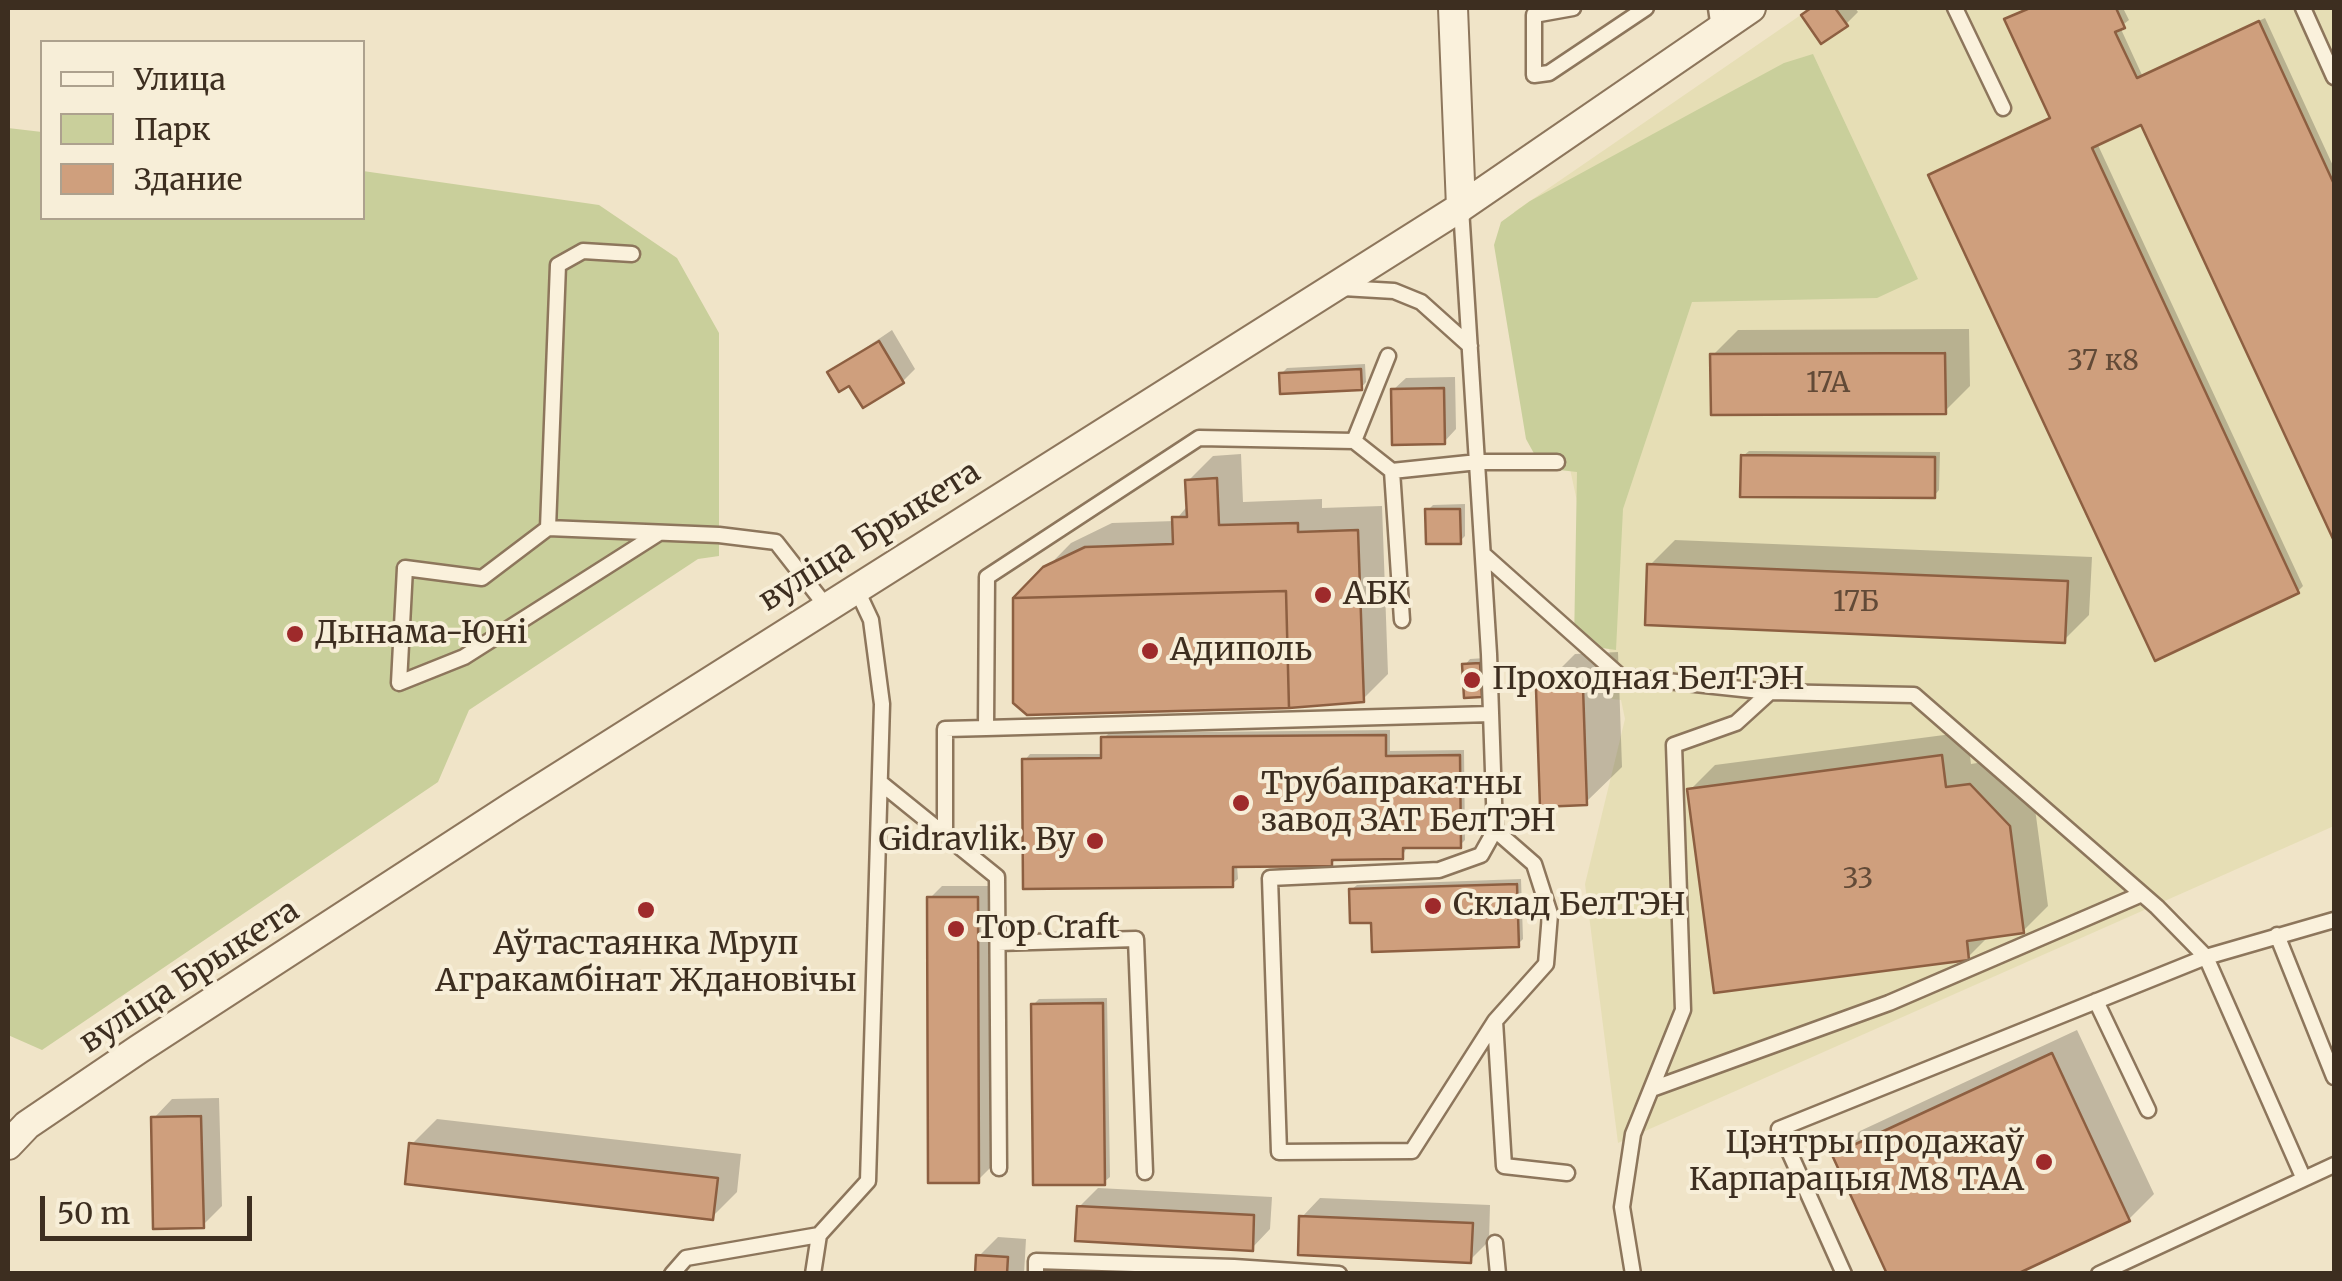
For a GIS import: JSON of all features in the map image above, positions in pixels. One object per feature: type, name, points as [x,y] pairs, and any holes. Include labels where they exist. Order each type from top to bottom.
[{"type":"street","points":[[1453,8],[1461,208]]},
{"type":"street","name":"вуліца Брыкета","points":[[14,1134],[855,587],[1461,208],[1718,18],[1750,8]]},
{"type":"lane","points":[[1574,8],[1534,16],[1534,75],[1549,73],[1646,8]]},
{"type":"lane","points":[[1956,8],[2003,108]]},
{"type":"lane","points":[[2303,8],[2334,76]]},
{"type":"lane","points":[[1461,208],[1483,554],[1494,830],[1481,855],[1439,870],[1270,878],[1279,1152],[1412,1152],[1495,1021],[1546,964],[1550,914],[1534,864],[1494,830]]},
{"type":"lane","points":[[548,528],[558,265],[583,252],[632,254]]},
{"type":"lane","points":[[1332,288],[1394,291],[1422,302],[1470,346]]},
{"type":"lane","points":[[1354,441],[1388,356]]},
{"type":"lane","points":[[986,728],[988,577],[1199,438],[1354,441],[1392,470],[1478,462],[1557,462]]},
{"type":"lane","points":[[1392,470],[1402,620]]},
{"type":"lane","points":[[660,533],[464,656],[399,684],[405,568],[482,578],[548,528],[660,533],[776,542],[826,606]]},
{"type":"lane","points":[[1483,554],[1620,676],[1770,692],[1914,695],[2142,894],[2206,957],[2303,1178]]},
{"type":"lane","points":[[813,1274],[820,1235],[868,1182],[882,704],[871,620],[855,587]]},
{"type":"lane","points":[[1633,1274],[1622,1206],[1634,1134],[1683,1010],[1674,745],[1736,723],[1770,692]]},
{"type":"lane","points":[[945,834],[946,729],[1491,714]]},
{"type":"lane","points":[[882,784],[997,877],[999,1168]]},
{"type":"lane","points":[[1652,1089],[1889,1003],[2142,894]]},
{"type":"lane","points":[[1844,1274],[1779,1129],[2206,957],[2334,920]]},
{"type":"lane","points":[[2277,935],[2334,1077]]},
{"type":"lane","points":[[998,943],[1136,938],[1145,1172]]},
{"type":"lane","points":[[2096,1000],[2148,1110]]},
{"type":"lane","points":[[1495,1021],[1504,1166],[1567,1173]]},
{"type":"lane","points":[[2099,1274],[2334,1165]]},
{"type":"lane","points":[[672,1274],[686,1258],[820,1235]]},
{"type":"lane","points":[[1495,1243],[1498,1274]]},
{"type":"lane","points":[[1036,1274],[1036,1261],[1339,1274]]},
{"type":"shaded area","points":[[1811,8],[2334,8],[2334,826],[1618,1143],[1585,884],[1625,719],[1621,700],[1612,699],[1614,671],[1514,212]]},
{"type":"green space","points":[[1813,54],[1918,279],[1877,298],[1692,302],[1623,509],[1616,650],[1574,644],[1577,472],[1542,468],[1526,439],[1494,245],[1501,222],[1530,201],[1784,63]]},
{"type":"green space","name":"Дынама-Юні","points":[[8,128],[40,132],[40,220],[365,220],[365,171],[599,205],[677,258],[719,333],[719,556],[698,559],[469,710],[438,782],[42,1050],[8,1035]]},
{"type":"building","points":[[1811,8],[1835,8],[1848,26],[1821,44],[1801,15]]},
{"type":"building","points":[[2030,8],[2116,8],[2125,28],[2115,32],[2137,78],[2259,21],[2334,184],[2334,541],[2141,125],[2092,148],[2299,593],[2155,661],[1928,175],[2050,118],[2004,19]]},
{"type":"building","points":[[879,341],[904,383],[863,408],[849,386],[839,392],[827,372]]},
{"type":"building","points":[[1945,353],[1946,414],[1711,415],[1710,354]]},
{"type":"building","points":[[1361,369],[1362,390],[1280,394],[1279,373]]},
{"type":"building","points":[[1444,388],[1445,444],[1392,445],[1391,389]]},
{"type":"building","points":[[1741,455],[1935,457],[1935,498],[1740,497]]},
{"type":"building","name":"АБК","points":[[1217,478],[1219,525],[1298,523],[1298,532],[1358,530],[1364,702],[1289,708],[1286,591],[1013,598],[1043,567],[1085,547],[1173,544],[1172,517],[1187,517],[1185,480]]},
{"type":"building","points":[[1425,509],[1460,509],[1461,544],[1426,544]]},
{"type":"building","points":[[1647,564],[2068,581],[2065,643],[1645,625]]},
{"type":"building","name":"Адиполь","points":[[1286,591],[1289,708],[1027,715],[1013,703],[1013,598]]},
{"type":"building","name":"Проходная БелТЭН","points":[[1480,663],[1482,697],[1464,698],[1462,664]]},
{"type":"building","points":[[1583,687],[1587,805],[1540,807],[1536,689]]},
{"type":"building","name":"Трубапракатны завод ЗАТ БелТЭН","points":[[1386,735],[1386,756],[1460,755],[1461,848],[1403,848],[1403,859],[1332,860],[1332,866],[1233,867],[1233,887],[1023,889],[1022,759],[1101,758],[1101,737]]},
{"type":"building","points":[[1942,755],[1946,787],[1970,784],[2010,826],[2024,933],[1967,941],[1969,960],[1714,993],[1687,789]]},
{"type":"building","name":"Склад БелТЭН","points":[[1517,884],[1519,947],[1372,952],[1371,923],[1350,923],[1349,889]]},
{"type":"building","points":[[927,897],[978,897],[979,1183],[928,1183]]},
{"type":"building","points":[[1103,1003],[1105,1185],[1033,1185],[1031,1004]]},
{"type":"building","points":[[2052,1053],[2130,1221],[2017,1274],[1887,1274],[1832,1155]]},
{"type":"building","points":[[201,1116],[204,1228],[153,1229],[151,1117]]},
{"type":"building","points":[[409,1143],[718,1178],[713,1220],[405,1184]]},
{"type":"building","points":[[1077,1206],[1254,1215],[1253,1251],[1075,1241]]},
{"type":"building","points":[[1299,1216],[1473,1223],[1471,1263],[1298,1255]]},
{"type":"building","points":[[976,1255],[1008,1257],[1007,1274],[975,1274]]},
{"type":"place","name":"АБК","points":[[1323,595]]},
{"type":"place","name":"Дынама-Юні","points":[[295,634]]},
{"type":"place","name":"Адиполь","points":[[1150,651]]},
{"type":"place","name":"Проходная БелТЭН","points":[[1472,680]]},
{"type":"place","name":"Трубапракатны завод ЗАТ БелТЭН","points":[[1241,803]]},
{"type":"place","name":"Gidravlik. By","points":[[1095,841]]},
{"type":"place","name":"Склад БелТЭН","points":[[1433,906]]},
{"type":"place","name":"Аўтастаянка Мруп Агракамбінат Ждановічы","points":[[646,910]]},
{"type":"place","name":"Top Craft","points":[[956,929]]},
{"type":"place","name":"Цэнтры продажаў Карпарацыя М8 ТАА","points":[[2044,1162]]}]
